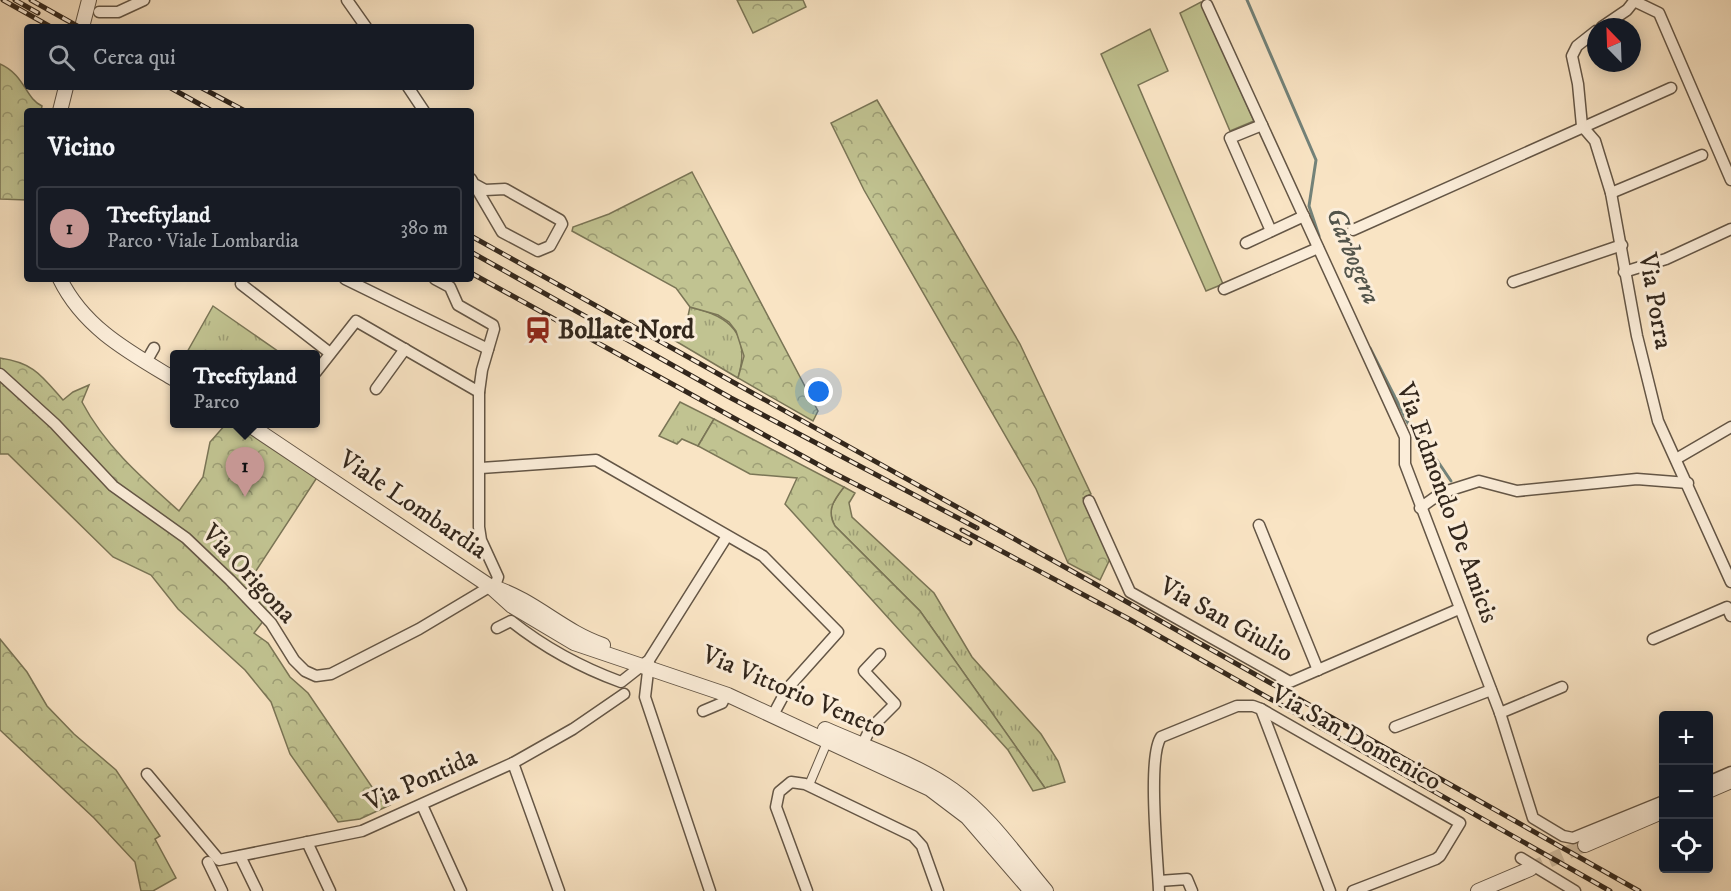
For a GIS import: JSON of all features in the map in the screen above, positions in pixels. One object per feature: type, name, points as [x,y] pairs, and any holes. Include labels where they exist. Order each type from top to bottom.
[{"type":"street","points":[[82,24],[89,0]]},
{"type":"street","points":[[99,12],[118,12],[144,0]]},
{"type":"street","points":[[348,0],[364,24]]},
{"type":"street","points":[[1613,18],[1635,1],[1659,13],[1731,180]]},
{"type":"street","name":"Via Edmondo De Amicis","points":[[1207,5],[1405,438],[1405,464],[1500,713],[1533,818],[1563,836],[1579,841]]},
{"type":"street","name":"Via Porra","points":[[1587,38],[1577,46],[1572,56],[1578,84],[1582,126],[1595,141],[1611,193],[1622,245],[1624,272],[1649,390],[1667,443],[1727,563],[1731,582]]},
{"type":"street","points":[[1353,230],[1671,88]]},
{"type":"street","points":[[61,108],[65,90]]},
{"type":"street","points":[[410,90],[422,108]]},
{"type":"street","points":[[1262,124],[1230,138],[1271,231]]},
{"type":"street","points":[[1611,193],[1702,155]]},
{"type":"street","points":[[474,183],[485,190],[505,189],[560,220],[562,224],[550,246],[538,251],[502,232],[474,185]]},
{"type":"street","points":[[1246,243],[1304,216]]},
{"type":"street","points":[[1624,272],[1666,259],[1731,229]]},
{"type":"street","points":[[1514,282],[1622,245]]},
{"type":"street","points":[[1224,289],[1318,248]]},
{"type":"street","points":[[62,282],[74,303],[97,329],[170,377]]},
{"type":"street","points":[[352,282],[488,349]]},
{"type":"street","points":[[441,282],[450,287],[458,305],[493,325],[494,329],[479,392],[481,468],[479,534],[498,578],[491,586]]},
{"type":"street","points":[[241,284],[330,352]]},
{"type":"street","points":[[320,365],[356,321],[479,392]]},
{"type":"street","points":[[146,362],[154,348]]},
{"type":"street","points":[[376,389],[405,349]]},
{"type":"street","name":"Via Origona","points":[[0,374],[56,424],[112,486],[186,538],[271,623],[294,660],[305,671],[316,676],[332,674],[349,666],[491,586]]},
{"type":"street","name":"Viale Lombardia","points":[[255,428],[491,586]]},
{"type":"street","points":[[1676,459],[1731,428]]},
{"type":"street","points":[[481,468],[596,460],[763,556],[838,632],[799,674],[775,711]]},
{"type":"street","points":[[1420,508],[1441,494],[1479,482],[1517,491],[1623,479],[1688,483]]},
{"type":"street","name":"Via San Giulio","points":[[1089,501],[1130,592],[1290,682],[1459,609]]},
{"type":"street","points":[[1259,525],[1318,670]]},
{"type":"street","points":[[497,628],[511,621],[535,640],[569,660],[621,682],[646,666],[727,536]]},
{"type":"street","name":"Via Vittorio Veneto","points":[[491,586],[512,606],[560,636],[775,711],[859,750],[930,789],[955,808],[986,838],[1031,891]]},
{"type":"street","points":[[1653,639],[1727,607],[1731,616]]},
{"type":"street","points":[[859,750],[870,729],[895,704],[864,671],[880,654]]},
{"type":"street","points":[[646,666],[645,697],[710,891]]},
{"type":"street","name":"Via Vittorio Veneto","points":[[646,666],[775,711],[828,741],[928,774],[955,791],[987,822],[1046,891]]},
{"type":"street","points":[[1500,713],[1562,687]]},
{"type":"street","points":[[1395,727],[1491,690]]},
{"type":"street","name":"Via Pontida","points":[[214,861],[362,831],[513,763],[573,729],[624,694]]},
{"type":"street","points":[[703,711],[722,703],[726,695]]},
{"type":"street","name":"Via San Domenico","points":[[1159,886],[1155,752],[1161,736],[1237,706],[1253,706],[1460,823],[1436,859],[1353,891]]},
{"type":"street","points":[[1261,709],[1330,891]]},
{"type":"street","points":[[809,785],[828,741]]},
{"type":"street","points":[[513,763],[559,891]]},
{"type":"street","points":[[1713,780],[1731,772]]},
{"type":"street","points":[[147,774],[214,861],[222,891]]},
{"type":"street","points":[[807,891],[776,800],[783,786],[798,781],[913,836],[922,846],[938,891]]},
{"type":"street","points":[[1713,789],[1731,781]]},
{"type":"street","points":[[1579,841],[1659,803]]},
{"type":"street","points":[[422,805],[461,891]]},
{"type":"street","points":[[1579,841],[1659,812]]},
{"type":"street","points":[[307,842],[330,891]]},
{"type":"street","points":[[240,856],[257,891]]},
{"type":"street","points":[[1478,891],[1525,863],[1575,891]]},
{"type":"street","points":[[1159,886],[1187,879],[1192,891]]},
{"type":"green space","points":[[737,0],[803,0],[806,7],[753,33]]},
{"type":"green space","points":[[1201,2],[1254,121],[1230,131],[1180,13]]},
{"type":"green space","points":[[1150,29],[1168,71],[1138,85],[1223,284],[1206,291],[1101,54]]},
{"type":"green space","points":[[0,64],[15,74],[24,86],[24,90],[42,106],[42,108],[24,108],[24,200],[0,199]]},
{"type":"green space","points":[[877,100],[1020,344],[1091,494],[1083,498],[1110,559],[1100,580],[1068,563],[1036,489],[864,190],[831,123]]},
{"type":"green space","points":[[692,172],[818,411],[813,421],[738,378],[744,356],[736,331],[729,322],[718,315],[690,307],[676,288],[572,231],[573,227],[609,214]]},
{"type":"green space","points":[[213,306],[276,350],[188,350]]},
{"type":"green space","points":[[690,307],[717,316],[734,330],[742,350],[738,378],[667,336],[686,325]]},
{"type":"green space","points":[[0,358],[29,367],[63,400],[73,392],[89,385],[82,402],[91,418],[138,474],[179,511],[203,477],[210,442],[222,428],[243,428],[318,476],[252,577],[278,602],[254,633],[268,643],[290,677],[308,693],[374,790],[390,805],[360,819],[338,822],[290,754],[271,702],[245,670],[178,609],[151,575],[113,557],[8,454],[0,454]]},
{"type":"green space","points":[[680,402],[714,419],[698,446],[682,439],[677,444],[659,436]]},
{"type":"green space","points":[[714,419],[844,487],[834,501],[831,510],[835,526],[920,611],[1045,788],[1033,791],[1008,750],[785,504],[797,478],[750,474],[698,446]]},
{"type":"green space","points":[[844,487],[855,493],[849,503],[852,517],[934,593],[972,657],[1041,734],[1058,761],[1065,782],[1045,788],[920,611],[835,526],[831,510],[834,501]]},
{"type":"green space","points":[[0,639],[27,672],[47,706],[74,734],[116,770],[160,836],[155,839],[176,878],[153,891],[141,891],[135,862],[94,818],[0,730]]},
{"type":"waterway","name":"Garbogera","points":[[1247,0],[1316,160],[1309,206],[1319,236]]},
{"type":"waterway","name":"Garbogera","points":[[1370,348],[1409,425],[1420,435],[1451,481]]},
{"type":"tunnel","points":[[1530,869],[1585,845]]},
{"type":"railway","points":[[3,0],[46,24]]},
{"type":"railway","points":[[15,0],[38,13]]},
{"type":"railway","points":[[31,0],[74,24]]},
{"type":"railway","points":[[174,90],[207,108]]},
{"type":"railway","points":[[206,90],[239,108]]},
{"type":"railway","points":[[474,238],[1639,891]]},
{"type":"railway","points":[[474,254],[731,398],[977,528]]},
{"type":"railway","points":[[474,275],[828,470],[970,543]]},
{"type":"railway","points":[[962,530],[1129,619],[1610,891]]},
{"type":"place","name":"Bollate Nord","points":[[538,330]]},
{"type":"place","name":"Treeftyland","points":[[245,497]]}]
